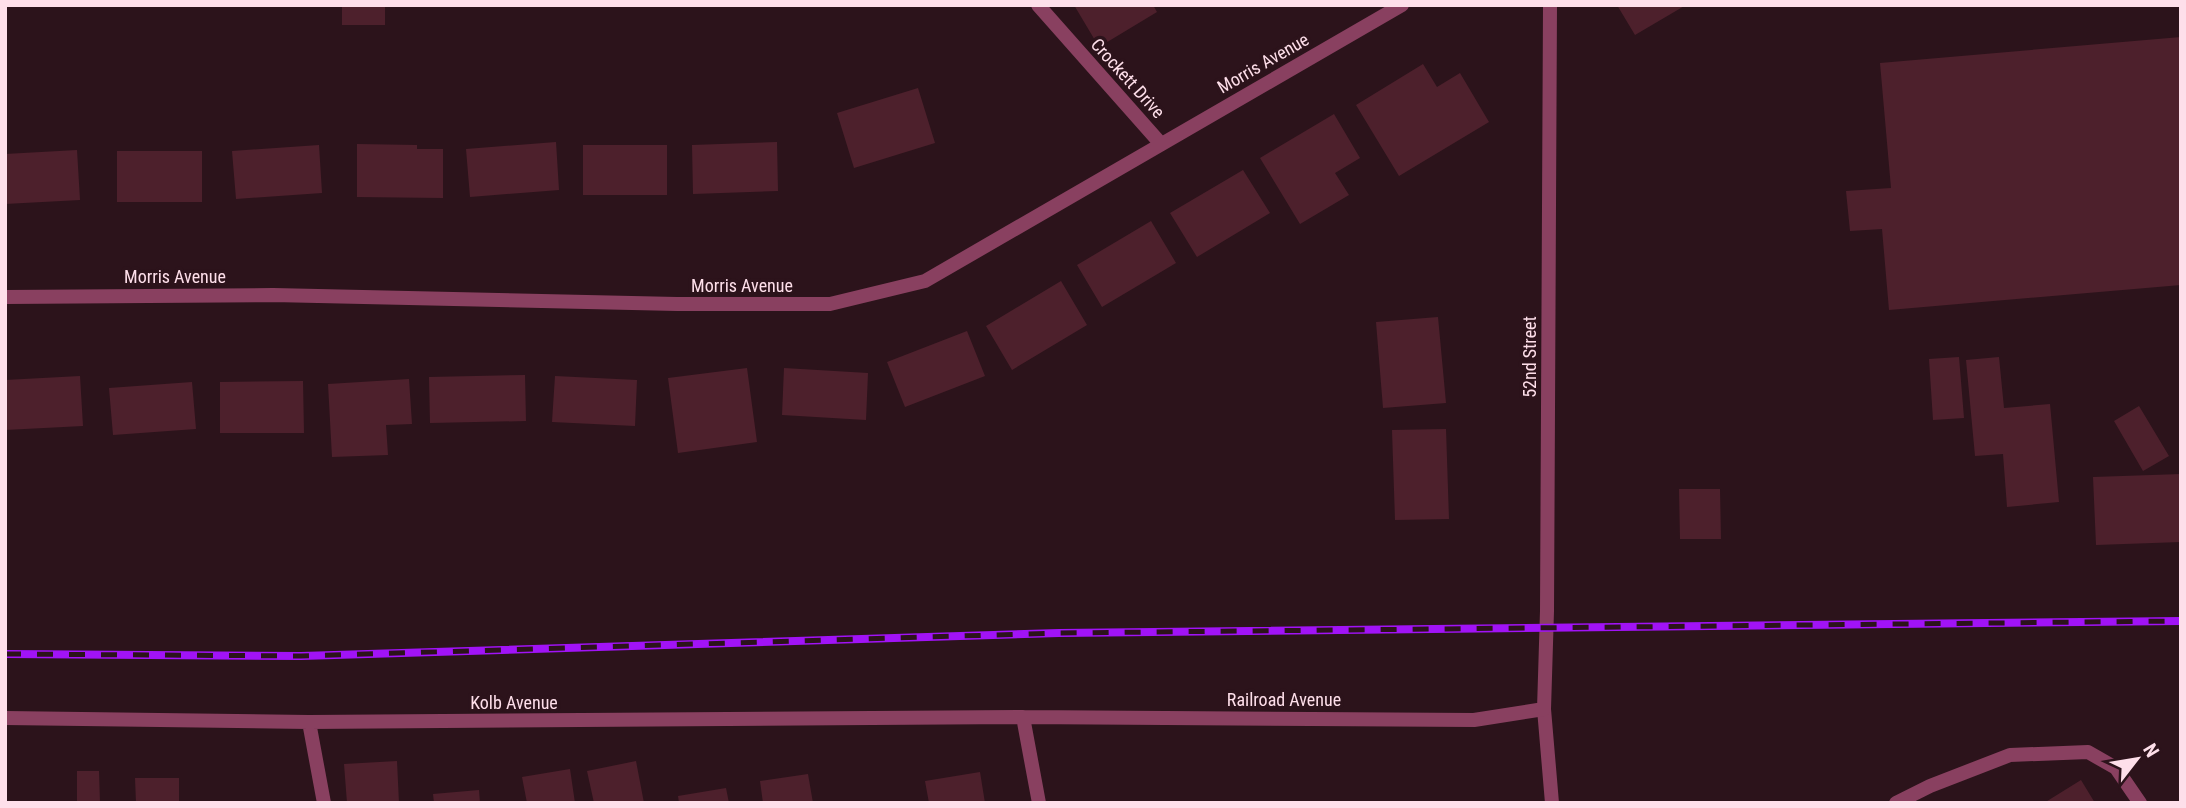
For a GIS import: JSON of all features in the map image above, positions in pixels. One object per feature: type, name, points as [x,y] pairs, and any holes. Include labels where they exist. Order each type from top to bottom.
[{"type":"street","name":"Crockett Drive","points":[[1038,5],[1161,144]]},
{"type":"street","name":"Morris Avenue","points":[[5,297],[273,295],[677,304],[831,304],[925,281],[1402,5]]},
{"type":"street","name":"52nd Street","points":[[1550,5],[1547,611],[1544,709],[1552,803]]},
{"type":"street","name":"Railroad Avenue","points":[[1023,717],[1474,719],[1544,709]]},
{"type":"street","name":"Kolb Avenue","points":[[5,718],[309,722],[1023,717]]},
{"type":"street","points":[[1023,717],[1040,803]]},
{"type":"street","points":[[309,722],[324,803]]},
{"type":"street","points":[[1896,803],[1930,786],[2010,755],[2088,752],[2116,768],[2140,803]]},
{"type":"building","points":[[342,5],[385,5],[385,25],[342,25]]},
{"type":"building","points":[[1074,5],[1153,5],[1157,12],[1099,47]]},
{"type":"building","points":[[1617,5],[1686,5],[1635,35]]},
{"type":"building","points":[[2181,37],[2181,285],[1889,310],[1882,229],[1850,231],[1846,191],[1891,188],[1880,63]]},
{"type":"building","points":[[1423,64],[1437,87],[1460,73],[1489,122],[1399,176],[1356,105]]},
{"type":"building","points":[[918,88],[935,143],[854,168],[837,113]]},
{"type":"building","points":[[1334,114],[1360,158],[1335,173],[1349,195],[1300,224],[1260,158]]},
{"type":"building","points":[[556,142],[559,190],[470,197],[466,149]]},
{"type":"building","points":[[777,142],[778,191],[693,194],[692,145]]},
{"type":"building","points":[[357,144],[417,145],[417,149],[443,149],[443,198],[357,197]]},
{"type":"building","points":[[319,145],[322,193],[236,199],[232,151]]},
{"type":"building","points":[[583,145],[667,145],[667,195],[583,195]]},
{"type":"building","points":[[77,150],[80,200],[5,204],[5,154]]},
{"type":"building","points":[[117,151],[202,151],[202,202],[117,202]]},
{"type":"building","points":[[1243,170],[1270,213],[1197,257],[1170,213]]},
{"type":"building","points":[[1151,221],[1176,263],[1102,307],[1077,265]]},
{"type":"building","points":[[1061,281],[1087,325],[1012,370],[986,326]]},
{"type":"building","points":[[1438,317],[1446,403],[1383,408],[1376,322]]},
{"type":"building","points":[[967,331],[985,376],[905,407],[887,362]]},
{"type":"building","points":[[1959,357],[1964,418],[1933,420],[1929,359]]},
{"type":"building","points":[[1999,357],[2004,408],[2050,404],[2059,502],[2007,507],[2003,454],[1975,456],[1966,360]]},
{"type":"building","points":[[747,368],[757,442],[678,453],[668,378]]},
{"type":"building","points":[[784,368],[868,373],[866,420],[782,415]]},
{"type":"building","points":[[525,375],[526,421],[430,423],[429,377]]},
{"type":"building","points":[[80,376],[83,426],[5,430],[5,380]]},
{"type":"building","points":[[555,376],[637,380],[635,426],[552,422]]},
{"type":"building","points":[[409,379],[412,424],[386,425],[388,455],[332,457],[328,384]]},
{"type":"building","points":[[303,381],[304,433],[220,433],[220,382]]},
{"type":"building","points":[[192,382],[196,429],[113,435],[109,388]]},
{"type":"building","points":[[2139,406],[2169,456],[2143,471],[2114,421]]},
{"type":"building","points":[[1446,429],[1449,519],[1395,520],[1392,430]]},
{"type":"building","points":[[2181,474],[2181,542],[2096,545],[2093,477]]},
{"type":"building","points":[[1679,489],[1720,489],[1721,539],[1680,539]]},
{"type":"building","points":[[397,761],[399,803],[347,803],[344,764]]},
{"type":"building","points":[[636,761],[644,803],[594,803],[587,771]]},
{"type":"building","points":[[570,769],[575,803],[527,803],[522,777]]},
{"type":"building","points":[[77,771],[99,771],[100,803],[77,803]]},
{"type":"building","points":[[980,772],[985,803],[929,803],[925,781]]},
{"type":"building","points":[[808,774],[813,803],[763,803],[760,781]]},
{"type":"building","points":[[135,778],[179,778],[179,803],[136,803]]},
{"type":"building","points":[[2081,780],[2095,803],[2044,803]]},
{"type":"building","points":[[726,788],[729,803],[679,803],[678,796]]},
{"type":"building","points":[[479,790],[480,803],[434,803],[433,794]]},
{"type":"railway","points":[[5,654],[301,656],[1059,633],[2181,621]]}]
